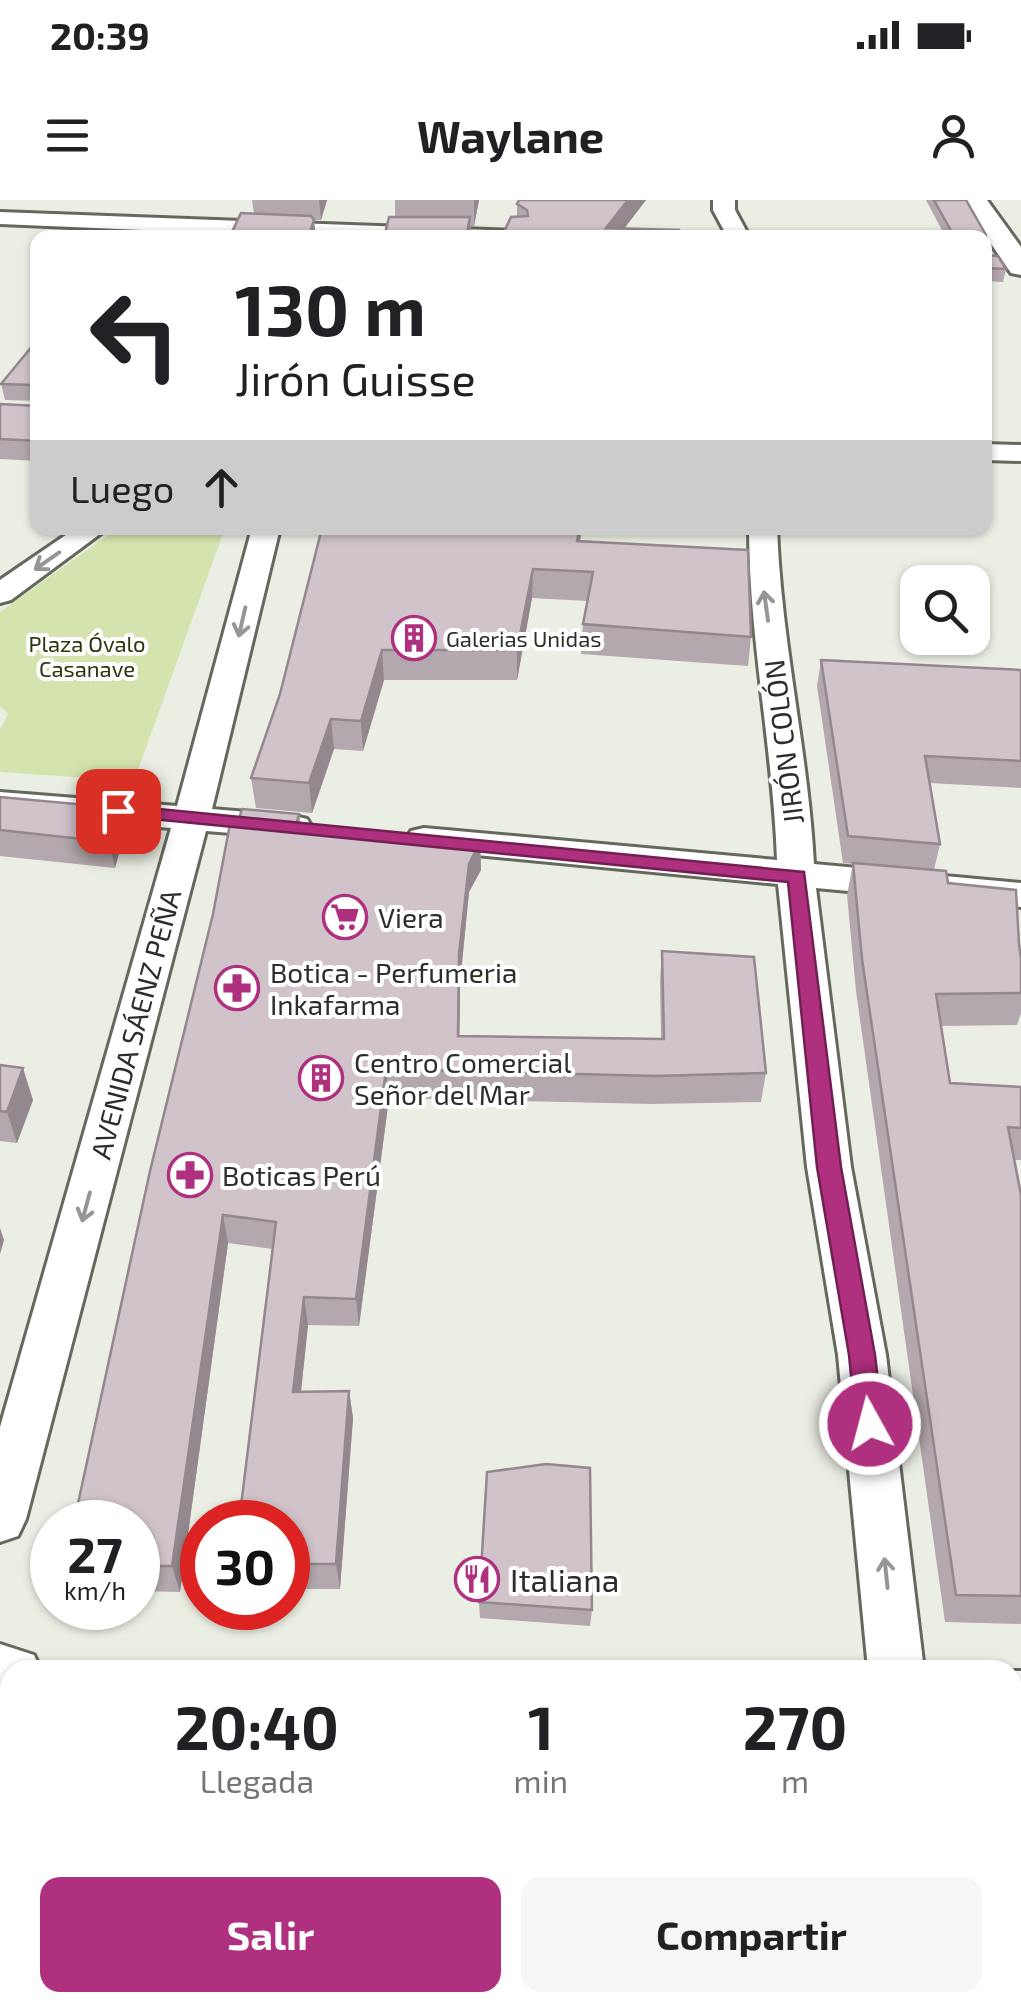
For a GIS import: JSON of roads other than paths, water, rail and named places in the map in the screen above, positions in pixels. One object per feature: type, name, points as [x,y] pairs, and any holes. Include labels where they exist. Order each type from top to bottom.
[{"type":"main road","points":[[974,200],[1019,262]]},
{"type":"street","points":[[724,200],[724,210],[735,230]]},
{"type":"street","points":[[0,218],[393,230]]},
{"type":"street","points":[[992,259],[1019,262]]},
{"type":"street","points":[[992,452],[1021,454]]},
{"type":"street","points":[[0,594],[84,535]]},
{"type":"street","name":"AVENIDA SÁENZ PEÑA","points":[[0,1518],[264,535]]},
{"type":"street","name":"JIRÓN COLÓN","points":[[762,535],[764,591],[792,781],[797,876],[829,1167],[862,1355],[895,1660]]},
{"type":"street","points":[[0,803],[330,830]]},
{"type":"street","points":[[390,836],[1021,895]]},
{"type":"place","name":"Galerias Unidas","points":[[414,638]]},
{"type":"place","name":"Viera","points":[[345,917]]},
{"type":"place","name":"Botica - Perfumeria Inkafarma","points":[[237,988]]},
{"type":"place","name":"Centro Comercial Señor del Mar","points":[[321,1078]]},
{"type":"place","name":"Boticas Perú","points":[[190,1175]]},
{"type":"place","name":"Italiana","points":[[477,1579]]},
{"type":"park label","name":"Plaza Óvalo Casanave","points":[[87,656]]}]
